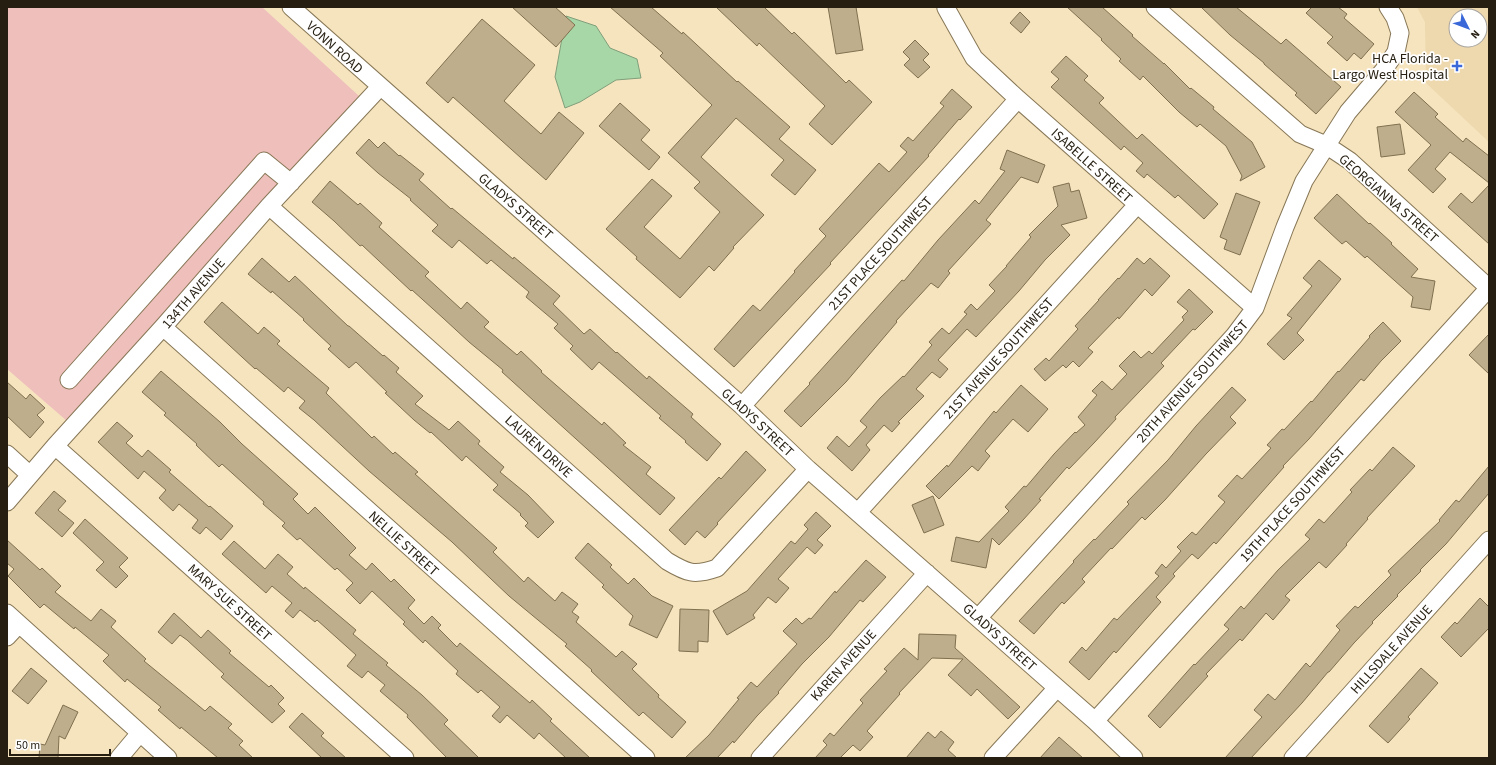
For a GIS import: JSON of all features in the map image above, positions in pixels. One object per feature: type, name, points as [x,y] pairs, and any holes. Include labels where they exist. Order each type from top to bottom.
[{"type":"street","name":"VONN ROAD","points":[[291,7],[380,87]]},
{"type":"street","name":"GEORGIANNA STREET","points":[[1155,7],[1300,134],[1326,145],[1350,160],[1489,288]]},
{"type":"street","name":"20TH AVENUE SOUTHWEST","points":[[978,618],[1234,336],[1255,308],[1304,181],[1348,112],[1383,71],[1396,52],[1400,33],[1395,18],[1388,7]]},
{"type":"street","name":"ISABELLE STREET","points":[[946,8],[974,58],[1137,205],[1255,308]]},
{"type":"street","name":"134TH AVENUE","points":[[7,502],[269,206],[380,87]]},
{"type":"street","name":"GLADYS STREET","points":[[380,87],[742,406],[808,469],[927,572],[1095,721],[1134,758]]},
{"type":"street","name":"21ST PLACE SOUTHWEST","points":[[742,406],[1018,99]]},
{"type":"street","points":[[69,380],[264,161],[291,183]]},
{"type":"street","name":"21ST AVENUE SOUTHWEST","points":[[858,512],[1137,205]]},
{"type":"street","name":"LAUREN DRIVE","points":[[269,206],[667,561],[684,571],[703,573],[718,568],[808,469]]},
{"type":"street","name":"19TH PLACE SOUTHWEST","points":[[1095,721],[1489,288]]},
{"type":"street","name":"NELLIE STREET","points":[[163,327],[646,758]]},
{"type":"street","name":"MARY SUE STREET","points":[[55,446],[405,758]]},
{"type":"street","points":[[7,454],[30,475]]},
{"type":"street","name":"HILLSDALE AVENUE","points":[[1293,758],[1489,540]]},
{"type":"street","name":"KAREN AVENUE","points":[[760,758],[927,572]]},
{"type":"street","points":[[7,637],[13,619],[168,758]]},
{"type":"street","points":[[993,758],[1057,688]]},
{"type":"street","points":[[119,758],[140,733]]},
{"type":"shaded area","points":[[7,7],[262,7],[359,96],[67,421],[7,369]]},
{"type":"shaded area","name":"HCA Florida - Largo West Hospital","points":[[1417,7],[1489,7],[1489,142],[1426,83],[1425,22]]},
{"type":"shaded area","points":[[566,16],[596,26],[610,48],[637,59],[641,78],[616,80],[580,102],[565,108],[555,77]]},
{"type":"building","points":[[512,7],[555,7],[575,25],[556,47]]},
{"type":"building","points":[[610,7],[651,7],[682,34],[683,32],[737,82],[738,81],[790,127],[779,139],[816,170],[795,195],[771,175],[784,160],[736,118],[701,157],[764,215],[733,247],[734,248],[714,271],[709,266],[680,298],[636,259],[637,257],[606,229],[652,179],[672,196],[644,227],[680,259],[720,212],[694,188],[700,182],[668,153],[712,105],[660,56],[663,53]]},
{"type":"building","points":[[716,7],[764,7],[792,34],[794,32],[846,83],[849,80],[872,102],[832,145],[809,124],[825,106],[759,43],[757,46]]},
{"type":"building","points":[[828,7],[856,7],[863,50],[836,54]]},
{"type":"building","points":[[1067,7],[1102,7],[1133,35],[1132,36],[1164,63],[1190,89],[1191,88],[1214,107],[1213,109],[1252,142],[1265,167],[1240,181],[1242,176],[1226,146],[1200,124],[1197,127],[1179,112],[1143,76],[1140,80],[1119,61],[1121,59],[1101,40],[1102,39]]},
{"type":"building","points":[[1201,7],[1236,7],[1281,44],[1286,39],[1341,87],[1316,114],[1295,95],[1297,93],[1230,35]]},
{"type":"building","points":[[1312,7],[1338,7],[1347,14],[1344,18],[1374,44],[1361,59],[1354,53],[1347,61],[1327,43],[1333,37],[1306,13]]},
{"type":"building","points":[[1020,12],[1030,22],[1021,33],[1010,23]]},
{"type":"building","points":[[482,19],[535,65],[504,101],[541,134],[559,112],[584,133],[546,180],[453,97],[448,103],[426,83]]},
{"type":"building","points":[[915,40],[929,54],[923,60],[930,67],[918,78],[904,65],[910,59],[903,52]]},
{"type":"building","points":[[1066,56],[1088,76],[1084,80],[1104,98],[1099,103],[1137,139],[1142,134],[1218,204],[1204,219],[1178,195],[1175,198],[1147,174],[1144,178],[1136,171],[1143,163],[1124,146],[1121,150],[1051,87],[1059,79],[1051,72]]},
{"type":"building","points":[[952,89],[972,107],[960,120],[959,119],[928,155],[929,156],[830,263],[831,264],[734,367],[714,349],[753,305],[760,311],[795,272],[794,271],[826,236],[819,229],[879,163],[889,172],[907,152],[900,146],[908,137],[913,141],[944,106],[940,103]]},
{"type":"building","points":[[1414,92],[1438,114],[1435,117],[1463,142],[1466,138],[1489,156],[1489,183],[1450,152],[1435,169],[1446,179],[1433,193],[1408,170],[1431,145],[1395,112]]},
{"type":"building","points":[[620,103],[650,130],[641,140],[660,157],[649,170],[599,126]]},
{"type":"building","points":[[1400,124],[1405,154],[1381,157],[1377,127]]},
{"type":"building","points":[[369,139],[378,148],[384,142],[399,156],[400,155],[424,174],[419,180],[451,209],[452,208],[513,259],[514,257],[560,296],[553,304],[584,334],[590,329],[647,379],[649,376],[693,414],[691,417],[721,444],[707,461],[659,418],[661,416],[599,362],[592,370],[570,349],[573,346],[554,328],[558,324],[526,297],[529,292],[491,260],[487,264],[459,240],[452,248],[432,231],[438,225],[410,200],[411,199],[378,173],[356,153]]},
{"type":"building","points":[[1007,150],[1045,165],[1038,183],[1021,177],[986,220],[991,224],[948,271],[950,273],[938,288],[931,283],[896,321],[897,322],[846,382],[801,427],[784,411],[810,384],[809,383],[902,280],[904,281],[938,240],[975,200],[979,204],[1005,171],[1000,169]]},
{"type":"building","points":[[330,181],[358,205],[360,203],[382,223],[379,227],[429,272],[425,276],[461,309],[467,302],[489,322],[484,327],[517,355],[521,351],[542,371],[541,372],[602,425],[604,422],[626,443],[623,445],[651,467],[646,474],[675,498],[660,515],[502,372],[503,370],[469,342],[412,290],[411,291],[362,245],[360,246],[312,202]]},
{"type":"building","points":[[1069,183],[1071,192],[1079,190],[1087,218],[1061,225],[1070,235],[1045,260],[1019,291],[976,337],[967,329],[938,360],[948,369],[940,378],[932,372],[916,389],[924,396],[898,422],[900,423],[892,432],[884,425],[866,445],[870,450],[852,471],[827,448],[837,436],[849,447],[867,427],[860,421],[880,398],[903,376],[904,377],[932,345],[929,342],[942,328],[949,334],[967,314],[964,312],[971,304],[977,310],[995,291],[989,285],[1031,237],[1029,235],[1058,206],[1053,187]]},
{"type":"building","points":[[1489,185],[1489,244],[1448,207],[1461,193],[1472,203]]},
{"type":"building","points":[[1236,193],[1260,202],[1240,255],[1224,249],[1227,240],[1220,237]]},
{"type":"building","points":[[1337,194],[1392,243],[1391,244],[1418,269],[1411,277],[1435,281],[1430,310],[1411,307],[1413,297],[1367,256],[1365,258],[1346,241],[1342,244],[1314,218]]},
{"type":"building","points":[[262,258],[289,282],[295,276],[348,326],[399,368],[396,372],[423,396],[415,404],[449,430],[458,421],[480,441],[478,444],[504,467],[500,472],[528,495],[554,522],[538,538],[525,526],[528,523],[520,515],[521,514],[493,490],[498,485],[466,456],[462,461],[431,432],[430,433],[414,420],[385,393],[387,392],[356,362],[349,368],[328,349],[331,346],[303,320],[304,319],[272,291],[271,293],[248,274]]},
{"type":"building","points":[[1137,258],[1144,264],[1150,258],[1170,276],[1152,296],[1145,289],[1119,319],[1118,317],[1088,348],[1093,352],[1079,367],[1073,361],[1066,368],[1063,365],[1045,381],[1034,369],[1046,358],[1049,361],[1078,329],[1075,326]]},
{"type":"building","points":[[1319,260],[1341,279],[1297,333],[1304,340],[1284,360],[1267,344],[1292,318],[1287,315],[1312,286],[1303,278]]},
{"type":"building","points":[[1189,289],[1213,312],[1195,330],[1193,329],[1161,363],[1164,366],[1115,417],[1116,419],[1094,443],[1069,469],[1067,467],[1039,499],[1041,500],[999,545],[992,538],[986,568],[951,561],[956,537],[979,542],[1009,511],[1005,507],[1024,486],[1026,487],[1075,432],[1076,433],[1085,425],[1078,417],[1097,395],[1092,391],[1102,381],[1112,390],[1127,374],[1119,366],[1134,351],[1141,358],[1149,351],[1152,354],[1184,320],[1182,317],[1188,311],[1177,302]]},
{"type":"building","points":[[222,302],[258,334],[264,327],[280,341],[277,344],[329,388],[326,393],[372,438],[374,436],[393,454],[395,452],[418,472],[415,474],[497,548],[493,552],[524,582],[528,577],[555,601],[562,592],[578,604],[572,612],[579,617],[576,622],[616,657],[622,651],[637,664],[632,669],[659,695],[658,697],[686,722],[672,738],[643,712],[639,716],[565,646],[567,644],[509,596],[452,542],[369,471],[299,408],[305,401],[288,387],[284,392],[256,368],[255,369],[204,322]]},
{"type":"building","points":[[1383,322],[1401,341],[1364,381],[1361,379],[1216,544],[1214,542],[1198,559],[1192,554],[1173,574],[1175,576],[1156,597],[1161,602],[1116,653],[1114,651],[1089,680],[1069,662],[1082,647],[1086,651],[1114,618],[1117,620],[1159,576],[1155,573],[1162,564],[1166,568],[1181,551],[1177,547],[1192,532],[1196,535],[1225,502],[1218,496],[1237,475],[1242,479],[1271,448],[1267,445],[1282,429],[1284,430],[1311,401],[1312,402]]},
{"type":"building","points":[[1489,334],[1489,374],[1469,355]]},
{"type":"building","points":[[161,371],[220,422],[242,444],[298,494],[293,499],[308,514],[315,507],[356,548],[349,555],[366,570],[372,563],[391,582],[394,579],[415,600],[408,608],[424,624],[432,616],[441,625],[438,628],[457,647],[460,643],[530,703],[532,700],[552,719],[550,721],[590,758],[566,758],[539,733],[534,739],[507,715],[500,723],[492,716],[500,707],[481,690],[478,693],[456,674],[458,671],[425,640],[423,643],[403,624],[405,622],[372,591],[360,604],[346,590],[353,583],[337,568],[335,570],[300,538],[297,540],[282,526],[285,523],[263,504],[264,502],[222,464],[219,467],[196,445],[197,444],[164,415],[166,413],[142,392]]},
{"type":"building","points":[[7,382],[26,399],[30,394],[45,408],[37,415],[44,422],[30,438],[7,416]]},
{"type":"building","points":[[1021,385],[1048,409],[1028,432],[1013,419],[985,451],[990,456],[978,471],[972,466],[939,499],[926,486],[947,465],[948,467],[994,411],[996,413]]},
{"type":"building","points":[[1232,387],[1246,400],[1230,417],[1236,423],[1145,520],[1142,517],[1112,549],[1111,548],[1082,579],[1085,582],[1064,604],[1062,602],[1034,634],[1019,621],[1074,562],[1073,561],[1129,504],[1127,502],[1168,460],[1196,426]]},
{"type":"building","points":[[117,422],[133,436],[126,443],[142,457],[148,450],[171,470],[169,472],[233,526],[221,540],[206,527],[200,534],[192,528],[198,520],[179,504],[173,511],[159,498],[166,490],[144,471],[138,479],[98,442]]},
{"type":"building","points":[[1393,447],[1415,466],[1367,518],[1368,519],[1346,544],[1347,545],[1326,568],[1319,562],[1285,596],[1290,600],[1273,620],[1266,613],[1242,641],[1240,639],[1206,674],[1208,676],[1160,728],[1148,716],[1194,664],[1195,665],[1229,629],[1224,625],[1241,606],[1244,609],[1278,570],[1310,539],[1305,535],[1319,519],[1324,523],[1352,492],[1350,490],[1370,469],[1372,471]]},
{"type":"building","points":[[746,451],[766,470],[705,538],[697,531],[685,545],[669,530],[719,477],[721,479]]},
{"type":"building","points":[[1489,466],[1489,493],[1446,544],[1372,622],[1373,623],[1302,703],[1251,758],[1225,758],[1262,717],[1254,710],[1268,694],[1275,700],[1306,663],[1310,667],[1340,630],[1336,626],[1355,606],[1358,608],[1391,575],[1388,571],[1440,521],[1439,520],[1456,500],[1459,502]]},
{"type":"building","points":[[54,491],[66,501],[58,510],[74,523],[62,537],[35,513]]},
{"type":"building","points":[[933,496],[944,525],[924,533],[912,505]]},
{"type":"building","points":[[816,512],[831,526],[817,540],[823,545],[815,554],[807,547],[778,579],[789,588],[776,603],[768,597],[753,615],[755,618],[727,635],[713,611],[747,591],[791,541],[795,544],[808,529],[804,525]]},
{"type":"building","points":[[85,519],[128,558],[119,567],[128,576],[116,588],[96,570],[104,562],[73,533]]},
{"type":"building","points":[[7,540],[40,570],[42,568],[61,586],[55,592],[91,621],[101,609],[116,621],[111,627],[146,659],[144,661],[205,711],[210,706],[232,724],[228,728],[243,741],[239,745],[253,758],[218,758],[158,710],[161,707],[127,679],[125,682],[103,661],[109,655],[44,604],[40,608],[8,576],[14,569],[7,563]]},
{"type":"building","points":[[234,541],[265,569],[278,554],[293,567],[287,574],[304,589],[305,587],[356,630],[353,634],[388,663],[386,665],[422,695],[448,720],[444,724],[479,758],[447,758],[407,717],[408,715],[380,691],[385,685],[368,671],[362,678],[347,666],[356,655],[317,620],[315,622],[300,610],[293,618],[285,611],[292,603],[272,586],[266,593],[222,554]]},
{"type":"building","points":[[588,543],[612,565],[610,567],[628,584],[634,578],[652,596],[673,606],[657,638],[629,625],[633,616],[602,587],[604,585],[575,558]]},
{"type":"building","points":[[866,560],[886,577],[863,602],[860,600],[829,637],[802,664],[778,692],[779,693],[734,743],[733,741],[717,758],[685,758],[709,735],[751,682],[757,687],[797,644],[783,631],[796,618],[802,624],[809,618],[811,619],[835,591],[836,593]]},
{"type":"building","points":[[1480,598],[1489,607],[1489,628],[1461,657],[1441,637],[1455,622],[1457,624]]},
{"type":"building","points":[[680,609],[709,610],[708,642],[698,641],[698,652],[679,651]]},
{"type":"building","points":[[174,613],[201,638],[208,630],[231,651],[229,653],[269,687],[271,685],[284,698],[278,704],[285,711],[272,723],[221,677],[224,674],[187,640],[180,635],[172,644],[158,632]]},
{"type":"building","points":[[919,634],[956,635],[955,648],[1020,707],[1008,719],[977,689],[971,696],[948,675],[963,659],[932,658],[899,693],[900,694],[867,731],[873,737],[860,751],[853,745],[840,758],[815,758],[827,745],[823,741],[830,733],[834,736],[863,703],[860,700],[887,671],[884,669],[904,648],[918,660]]},
{"type":"building","points":[[31,668],[47,681],[28,704],[12,691]]},
{"type":"building","points":[[1421,668],[1438,683],[1408,717],[1410,719],[1388,743],[1369,726]]},
{"type":"building","points":[[63,705],[78,712],[65,739],[59,736],[58,758],[39,758],[40,744],[45,745]]},
{"type":"building","points":[[302,713],[324,733],[321,736],[346,758],[322,758],[289,727]]},
{"type":"building","points":[[941,731],[954,742],[948,750],[957,758],[906,758],[928,732],[935,738]]},
{"type":"building","points":[[1059,737],[1083,758],[1040,758]]},
{"type":"place","name":"HCA Florida - Largo West Hospital","points":[[1457,66]]}]
